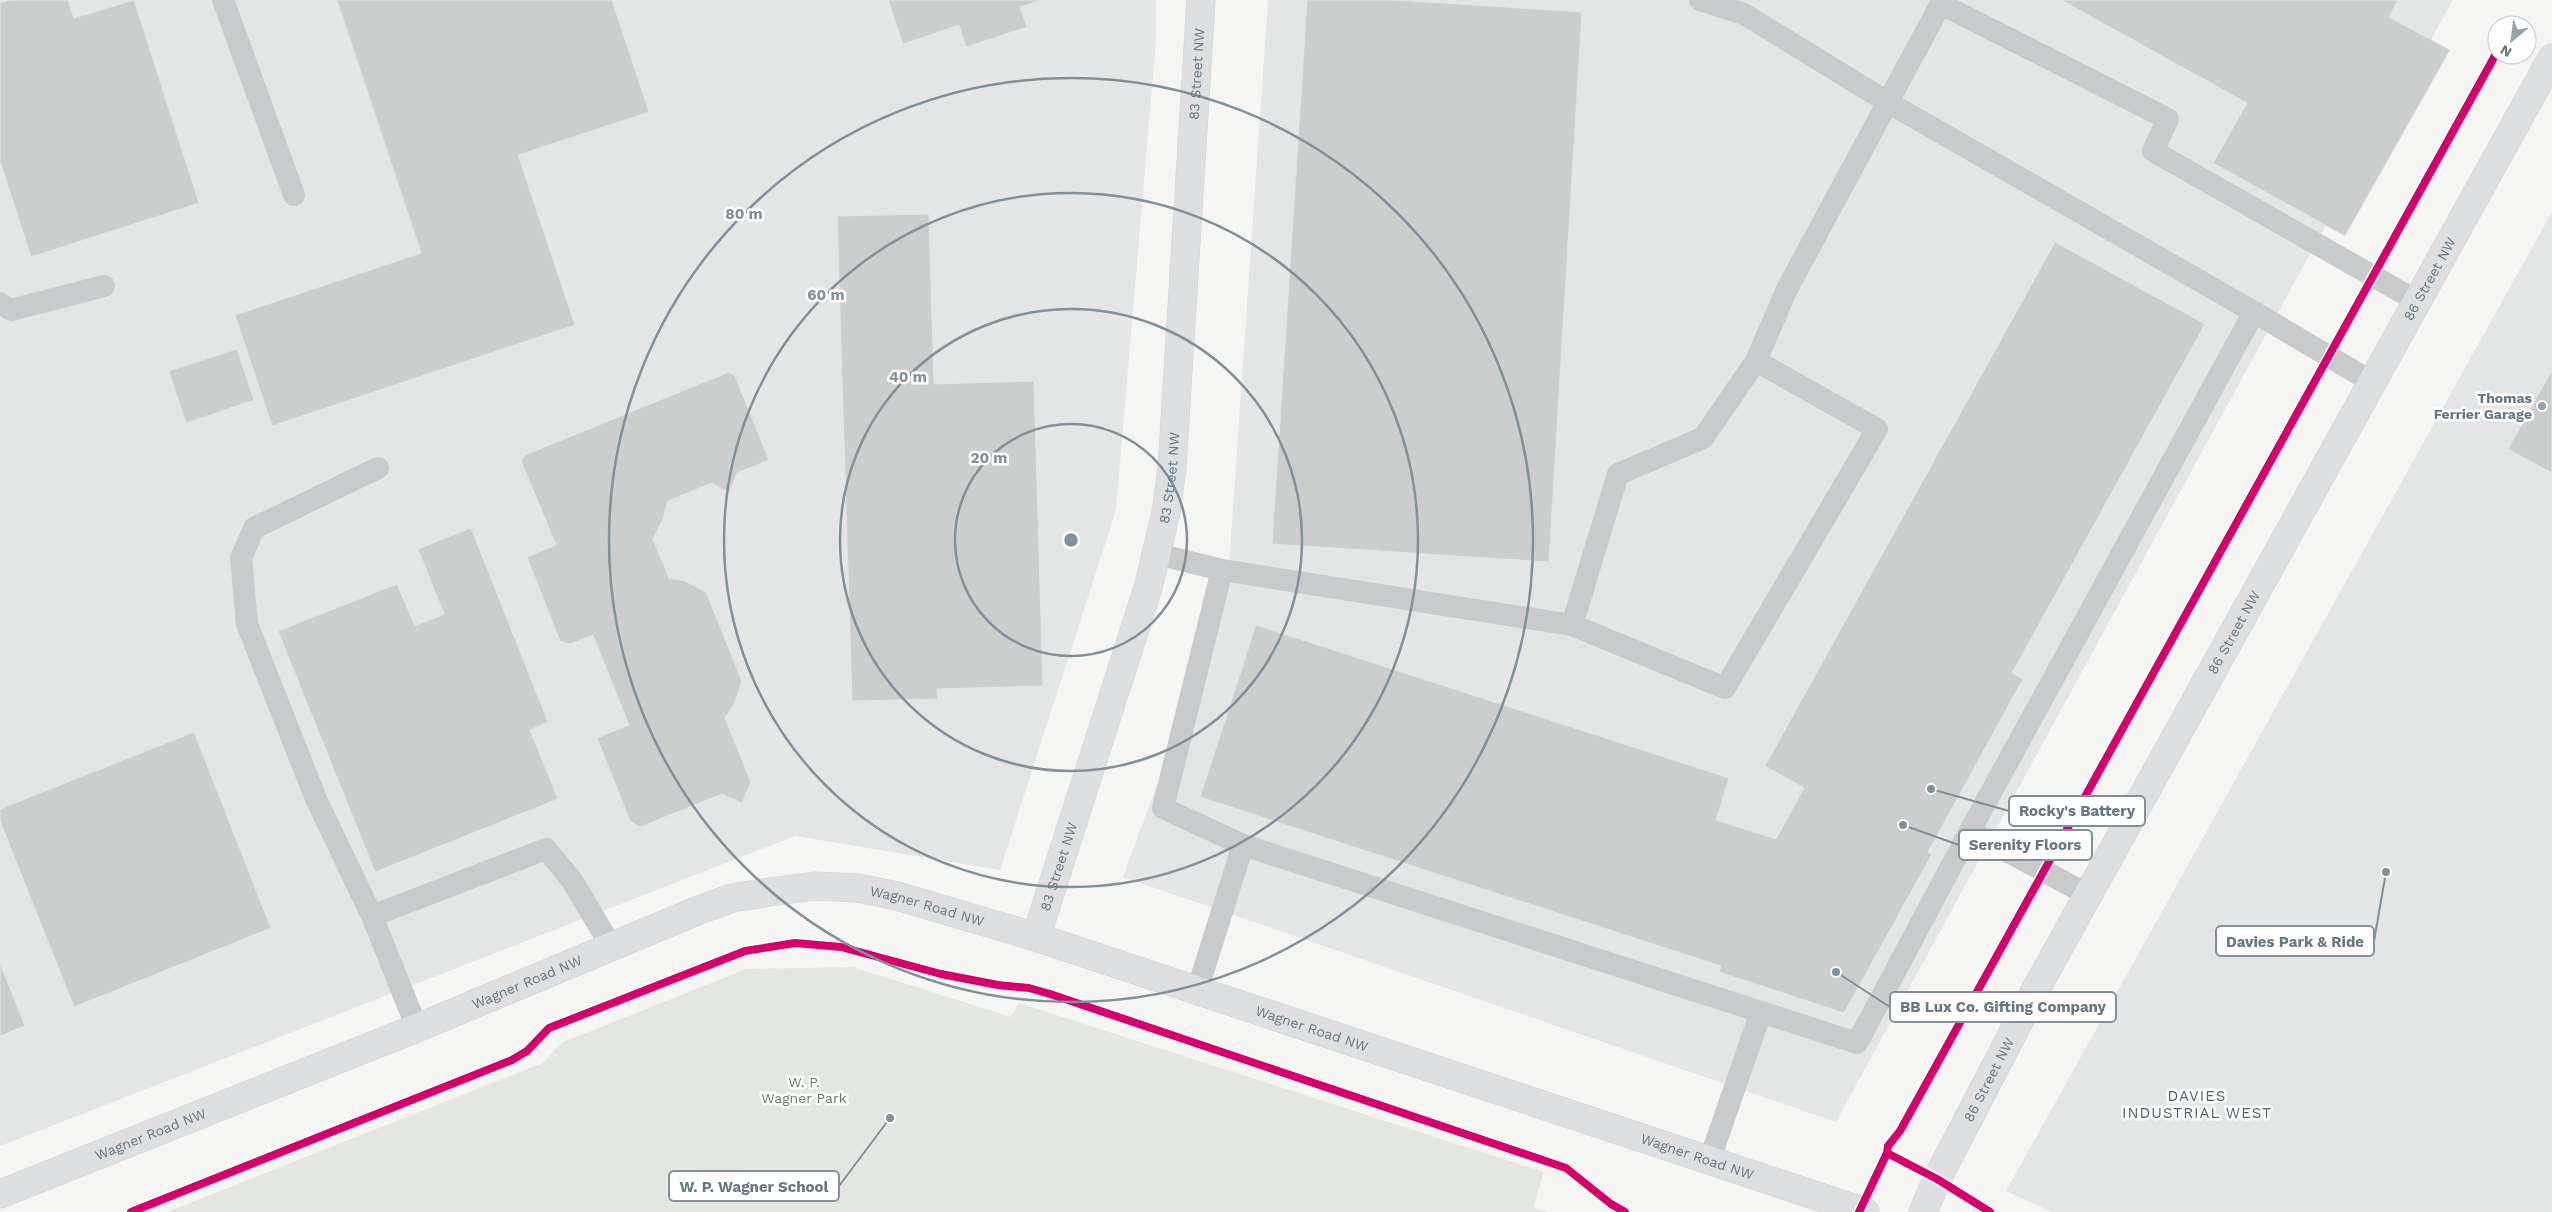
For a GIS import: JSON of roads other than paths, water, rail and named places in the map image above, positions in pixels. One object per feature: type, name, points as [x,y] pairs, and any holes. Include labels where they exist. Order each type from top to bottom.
[{"type":"street","name":"83 Street NW","points":[[1036,937],[1148,588],[1157,554],[1172,468],[1201,0]]},
{"type":"street","name":"86 Street NW","points":[[1923,1212],[1937,1179],[2088,895],[2552,58]]},
{"type":"street","name":"Wagner Road NW","points":[[0,1194],[417,1028],[611,946],[732,898],[815,886],[858,888],[898,896],[1036,937],[1710,1159],[1865,1212]]},
{"type":"lane","points":[[223,0],[294,195]]},
{"type":"lane","points":[[1700,0],[1744,14],[1889,103],[2254,312],[2372,382]]},
{"type":"lane","points":[[1572,625],[1618,474],[1704,438],[1756,360],[1787,289],[1942,2],[2168,119],[2153,152],[2417,301]]},
{"type":"lane","points":[[0,303],[11,310],[104,286]]},
{"type":"lane","points":[[1222,570],[1163,808],[1243,845],[1857,1043],[1970,831],[2254,312]]},
{"type":"lane","points":[[1157,554],[1222,570],[1572,625],[1725,688],[1877,429],[1756,360]]},
{"type":"lane","points":[[378,468],[254,528],[241,558],[247,624],[316,799],[372,916],[417,1028]]},
{"type":"lane","points":[[1970,831],[2088,895]]},
{"type":"lane","points":[[1197,990],[1243,845]]},
{"type":"lane","points":[[372,916],[546,849],[571,879],[611,946]]},
{"type":"lane","points":[[1710,1159],[1762,1012]]},
{"type":"place","name":"Thomas Ferrier Garage","points":[[2542,406]]},
{"type":"place","name":"Rocky's Battery","points":[[1931,789]]},
{"type":"place","name":"Serenity Floors","points":[[1903,825]]},
{"type":"place","name":"Davies Park & Ride","points":[[2386,872]]},
{"type":"place","name":"BB Lux Co. Gifting Company","points":[[1836,972]]},
{"type":"place","name":"W. P. Wagner School","points":[[890,1118]]},
{"type":"district","name":"DAVIES INDUSTRIAL WEST","points":[[2197,1104]]},
{"type":"park label","name":"W. P. Wagner Park","points":[[804,1090]]}]
